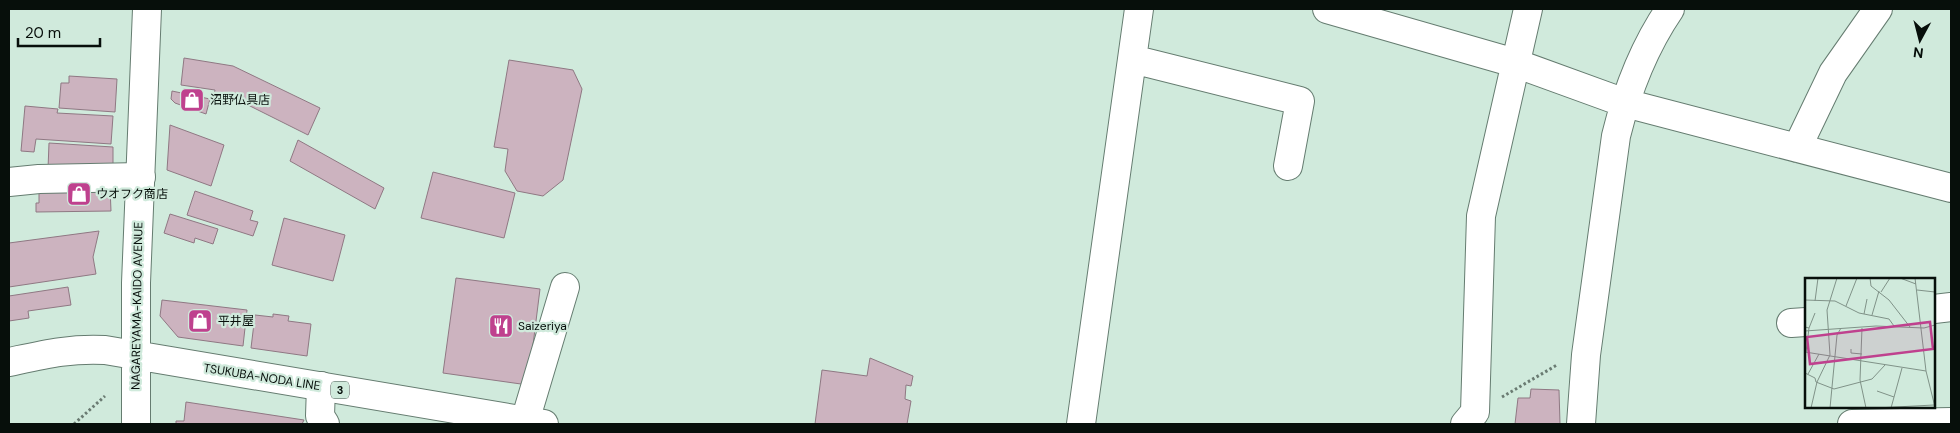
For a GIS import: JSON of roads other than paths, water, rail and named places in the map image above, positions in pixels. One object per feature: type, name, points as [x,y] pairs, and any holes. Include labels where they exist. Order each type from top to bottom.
[{"type":"street","name":"NAGAREYAMA-KAIDO AVENUE","points":[[136,424],[136,283],[148,9]]},
{"type":"street","points":[[1081,424],[1139,9]]},
{"type":"street","points":[[1327,9],[1515,63],[1624,103],[1951,188]]},
{"type":"street","points":[[1470,418],[1482,216],[1528,9]]},
{"type":"street","points":[[1581,424],[1586,355],[1616,136],[1624,103],[1654,32],[1670,9]]},
{"type":"street","points":[[1797,148],[1833,73],[1878,9]]},
{"type":"street","points":[[1132,59],[1300,101],[1288,166]]},
{"type":"street","points":[[9,182],[39,179],[140,177]]},
{"type":"street","points":[[535,423],[565,287]]},
{"type":"street","points":[[1935,309],[1951,307]]},
{"type":"street","name":"TSUKUBA-NODA LINE","points":[[9,362],[80,348],[105,350],[535,423]]},
{"type":"street","points":[[322,386],[320,416],[325,424]]},
{"type":"street","points":[[1852,424],[1951,422]]},
{"type":"place","name":"沼野仏具店","points":[[192,100]]},
{"type":"place","name":"ウオフク商店","points":[[79,194]]},
{"type":"place","name":"平井屋","points":[[200,321]]},
{"type":"place","name":"Saizeriya","points":[[501,326]]}]
